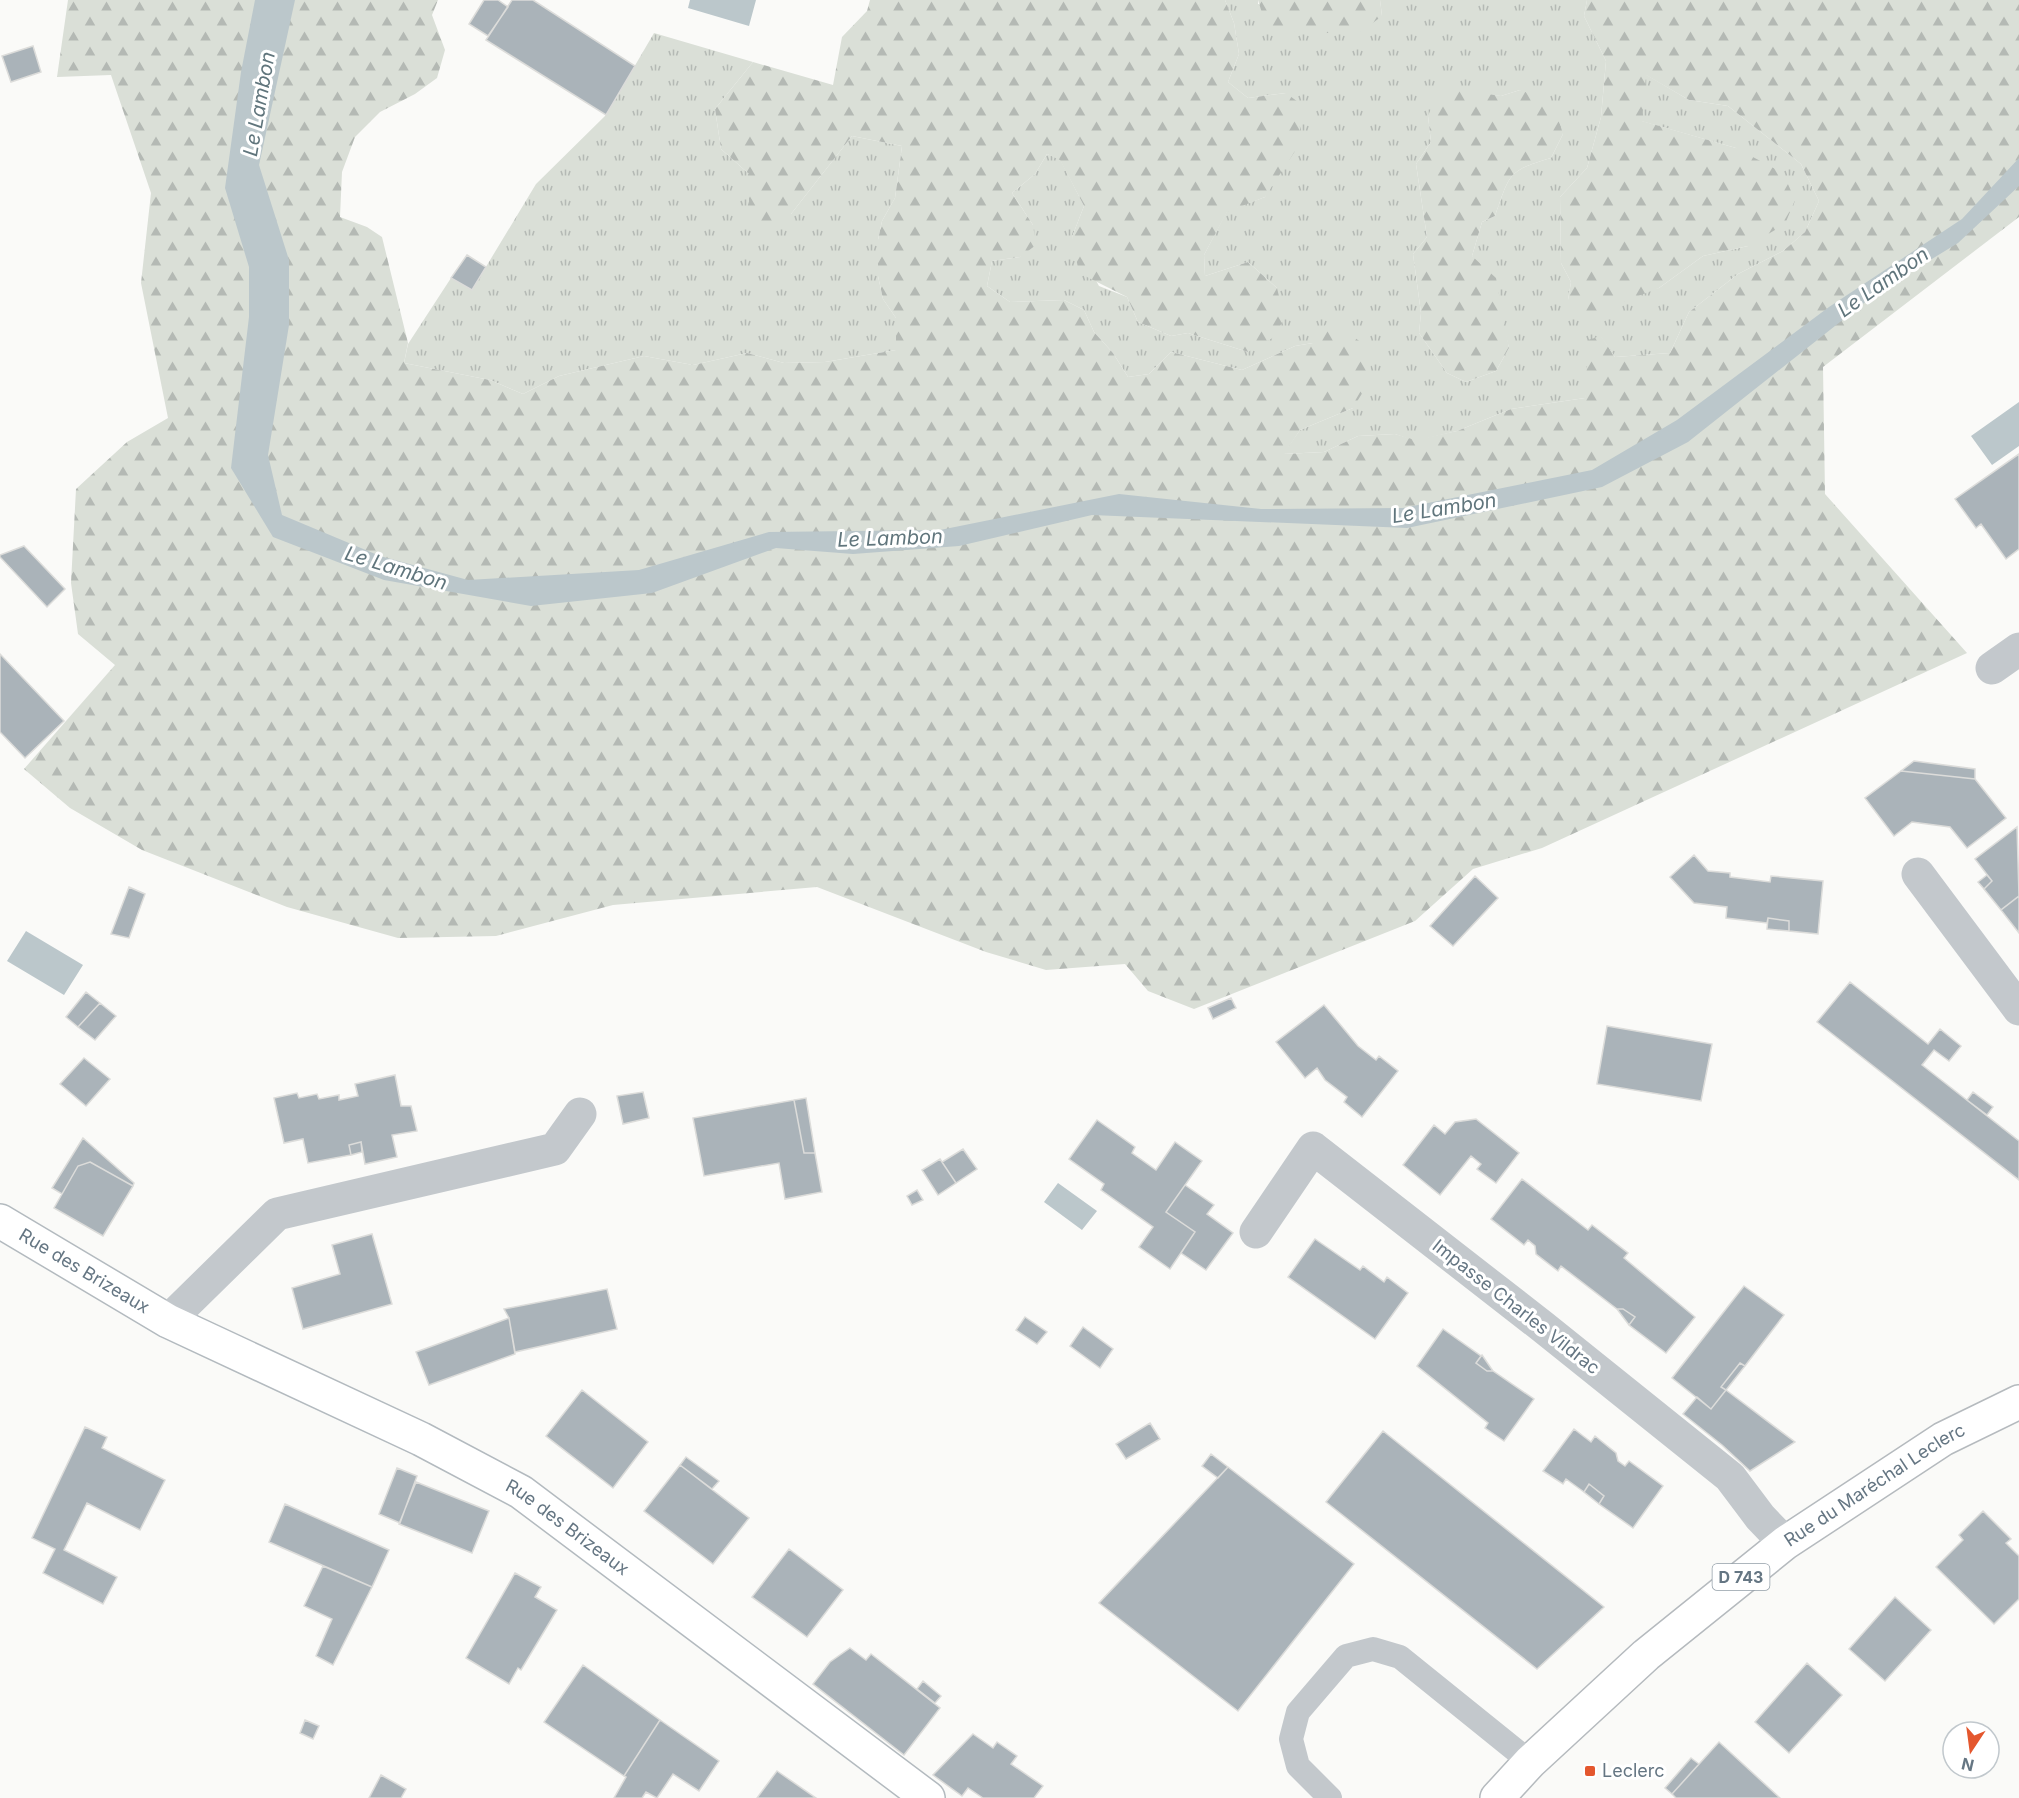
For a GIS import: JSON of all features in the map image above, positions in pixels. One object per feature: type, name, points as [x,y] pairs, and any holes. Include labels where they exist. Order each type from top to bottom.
[{"type":"street","points":[[1992,668],[2019,649]]},
{"type":"street","points":[[1918,874],[2019,1009]]},
{"type":"street","name":"Rue des Brizeaux","points":[[168,1321],[277,1214],[555,1149],[580,1114]]},
{"type":"street","name":"Impasse Charles Vildrac","points":[[1256,1232],[1312,1148],[1543,1327],[1730,1477],[1760,1517],[1785,1543]]},
{"type":"street","name":"Rue des Brizeaux","points":[[0,1221],[168,1321],[420,1439],[521,1492],[928,1798]]},
{"type":"street","name":"Rue du Maréchal Leclerc","points":[[1497,1798],[1530,1762],[1646,1655],[1785,1543],[1943,1439],[2019,1402]]},
{"type":"lane","points":[[1330,1798],[1298,1766],[1291,1739],[1298,1712],[1346,1656],[1373,1649],[1400,1657],[1530,1762]]},
{"type":"green space","points":[[68,0],[438,0],[432,15],[445,50],[437,78],[415,94],[380,112],[355,137],[342,172],[340,217],[367,227],[382,237],[408,343],[404,363],[490,380],[523,394],[559,376],[644,356],[693,365],[747,353],[784,363],[825,362],[896,350],[896,318],[883,299],[878,276],[878,240],[882,221],[895,198],[902,146],[852,136],[791,214],[768,230],[749,215],[749,174],[721,149],[715,109],[753,62],[833,85],[842,37],[867,11],[870,0],[1225,0],[1234,23],[1239,54],[1228,82],[1248,98],[1286,93],[1298,102],[1301,142],[1265,197],[1227,212],[1204,255],[1205,276],[1248,262],[1277,288],[1284,317],[1276,336],[1248,352],[1188,333],[1171,336],[1138,322],[1127,297],[1079,273],[1072,237],[1084,206],[1060,160],[1047,154],[1035,174],[1012,193],[1033,225],[1036,245],[1020,257],[992,261],[987,286],[1010,302],[1064,300],[1084,310],[1094,332],[1113,353],[1128,377],[1149,374],[1171,352],[1242,370],[1295,346],[1313,343],[1327,323],[1343,329],[1370,349],[1371,379],[1353,408],[1300,430],[1284,454],[1324,452],[1358,436],[1395,434],[1415,440],[1457,431],[1511,409],[1585,398],[1588,340],[1601,336],[1615,357],[1670,353],[1689,312],[1738,274],[1783,251],[1805,232],[1819,201],[1801,164],[1728,106],[1689,100],[1646,75],[1642,121],[1736,148],[1783,173],[1795,200],[1785,224],[1748,246],[1703,256],[1659,288],[1597,312],[1573,310],[1568,300],[1571,282],[1561,263],[1560,197],[1587,168],[1601,117],[1606,61],[1584,16],[1587,0],[2019,0],[2019,217],[1823,367],[1825,494],[1967,653],[1542,848],[1473,869],[1415,921],[1194,1009],[1148,991],[1125,964],[1046,970],[986,952],[817,887],[613,905],[496,936],[398,938],[287,907],[142,850],[70,808],[24,769],[115,665],[78,634],[71,583],[76,489],[127,442],[168,418],[141,283],[151,193],[111,75],[57,77]]},
{"type":"green space","points":[[1225,0],[1258,0],[1258,4],[1382,16],[1380,0],[1587,0],[1584,16],[1606,61],[1601,117],[1587,168],[1560,197],[1561,263],[1571,282],[1568,300],[1659,288],[1703,256],[1748,246],[1736,148],[1641,121],[1645,74],[1689,100],[1728,106],[1801,164],[1819,201],[1805,232],[1783,251],[1738,274],[1689,312],[1670,353],[1615,357],[1601,337],[1585,398],[1511,409],[1457,431],[1415,441],[1395,434],[1358,436],[1324,452],[1283,454],[1300,430],[1353,408],[1313,343],[1295,346],[1242,370],[1171,352],[1149,374],[1128,377],[1113,353],[1094,332],[1084,310],[1064,300],[1010,302],[987,286],[992,261],[1020,257],[1033,225],[1012,193],[1035,174],[1047,154],[1060,159],[1084,206],[1072,237],[1099,286],[1127,297],[1138,322],[1171,336],[1188,333],[1248,352],[1277,288],[1248,262],[1205,276],[1204,255],[1227,211],[1265,197],[1286,93],[1248,98],[1228,82],[1239,54],[1234,23]],"holes":[[[1520,90],[1563,134],[1551,158],[1526,167],[1512,176],[1495,216],[1482,222],[1472,256],[1503,324],[1509,348],[1496,371],[1466,382],[1447,373],[1419,333],[1421,313],[1413,254],[1427,237],[1416,164],[1431,142],[1428,116],[1479,94],[1501,96]]]},
{"type":"green space","points":[[1258,0],[1380,0],[1382,16],[1362,31],[1310,34],[1266,26]]},
{"type":"green space","points":[[654,33],[753,62],[715,109],[721,149],[749,174],[749,215],[791,214],[852,136],[902,146],[895,198],[882,221],[878,240],[878,276],[883,299],[896,318],[896,350],[825,362],[784,363],[747,353],[693,365],[644,356],[559,376],[523,394],[490,380],[404,363],[408,344],[451,278],[472,290],[536,184],[606,115]]},
{"type":"green space","points":[[1453,89],[1501,96],[1520,90],[1553,102],[1563,134],[1551,158],[1526,167],[1512,176],[1495,216],[1482,222],[1472,256],[1496,278],[1509,348],[1496,371],[1466,382],[1447,373],[1419,333],[1421,313],[1413,254],[1427,237],[1416,164],[1431,142],[1428,116],[1436,96]]},
{"type":"water","name":"Le Lambon","points":[[255,0],[295,0],[259,165],[289,260],[289,325],[268,455],[282,515],[380,556],[468,580],[639,570],[769,532],[940,530],[1119,494],[1261,509],[1403,508],[1592,470],[1677,420],[1829,307],[1962,219],[2019,158],[2019,186],[1958,243],[1878,292],[1688,442],[1602,487],[1407,528],[1092,515],[959,546],[853,554],[776,548],[652,593],[531,606],[384,580],[273,537],[231,468],[249,317],[249,267],[225,188],[241,72]]},
{"type":"water","points":[[690,0],[756,0],[749,26],[688,8]]},
{"type":"water","points":[[2019,402],[2019,446],[1992,465],[1971,436]]},
{"type":"water","points":[[26,931],[83,965],[64,995],[7,961]]},
{"type":"water","points":[[1058,1183],[1097,1211],[1082,1230],[1044,1202]]},
{"type":"building","points":[[484,0],[498,0],[508,7],[488,36],[469,24]]},
{"type":"building","points":[[512,0],[533,0],[635,66],[606,115],[486,40]]},
{"type":"building","points":[[33,46],[41,72],[11,82],[2,56]]},
{"type":"building","points":[[467,255],[486,267],[472,290],[451,278]]},
{"type":"building","points":[[2019,454],[2019,549],[2006,559],[1981,524],[1976,528],[1955,499]]},
{"type":"building","points":[[24,546],[65,589],[47,607],[0,557],[0,555]]},
{"type":"building","points":[[0,654],[64,721],[25,758],[0,732]]},
{"type":"building","points":[[1914,761],[1975,769],[1975,779],[1901,771]]},
{"type":"building","points":[[1901,771],[1975,779],[2006,818],[1967,848],[1950,827],[1912,822],[1894,836],[1865,798]]},
{"type":"building","points":[[2017,827],[2019,896],[2001,910],[1984,889],[1992,881],[1975,859]]},
{"type":"building","points":[[1694,855],[1708,871],[1730,873],[1730,877],[1770,882],[1771,876],[1823,881],[1818,934],[1789,931],[1789,921],[1768,918],[1767,923],[1726,918],[1727,907],[1694,903],[1670,877]]},
{"type":"building","points":[[1987,875],[1992,881],[1984,889],[1978,882]]},
{"type":"building","points":[[1475,876],[1498,898],[1453,946],[1430,926]]},
{"type":"building","points":[[129,887],[145,894],[129,938],[111,934]]},
{"type":"building","points":[[2019,896],[2019,933],[2001,910]]},
{"type":"building","points":[[1768,918],[1789,921],[1789,931],[1767,929]]},
{"type":"building","points":[[1850,982],[1928,1044],[1940,1029],[1961,1046],[1949,1061],[1934,1050],[1922,1065],[2019,1141],[2019,1180],[1817,1022]]},
{"type":"building","points":[[86,992],[100,1003],[78,1027],[66,1017]]},
{"type":"building","points":[[1231,998],[1236,1008],[1213,1019],[1208,1008]]},
{"type":"building","points":[[100,1003],[116,1016],[95,1040],[78,1027]]},
{"type":"building","points":[[1324,1005],[1358,1046],[1376,1060],[1379,1056],[1398,1071],[1362,1117],[1344,1102],[1347,1097],[1325,1080],[1317,1068],[1305,1078],[1276,1042]]},
{"type":"building","points":[[1607,1026],[1712,1044],[1701,1101],[1597,1084]]},
{"type":"building","points":[[84,1058],[110,1079],[86,1106],[60,1084]]},
{"type":"building","points":[[395,1075],[401,1106],[411,1106],[417,1131],[392,1135],[397,1157],[365,1164],[361,1142],[349,1145],[351,1155],[308,1163],[303,1139],[284,1143],[274,1098],[297,1093],[299,1098],[317,1094],[319,1099],[339,1095],[339,1100],[358,1096],[355,1084]]},
{"type":"building","points":[[643,1092],[649,1118],[623,1124],[617,1096]]},
{"type":"building","points":[[1973,1092],[1993,1107],[1987,1115],[1967,1100]]},
{"type":"building","points":[[806,1098],[815,1153],[804,1153],[794,1100]]},
{"type":"building","points":[[794,1100],[804,1153],[815,1153],[822,1192],[785,1199],[779,1163],[704,1176],[693,1118]]},
{"type":"building","points":[[1476,1119],[1519,1153],[1496,1183],[1477,1169],[1481,1164],[1471,1156],[1440,1195],[1403,1165],[1434,1125],[1445,1134],[1455,1122]]},
{"type":"building","points":[[1097,1120],[1135,1147],[1132,1153],[1156,1170],[1175,1142],[1202,1161],[1166,1212],[1195,1232],[1170,1269],[1139,1247],[1153,1227],[1101,1190],[1104,1184],[1069,1159]]},
{"type":"building","points":[[83,1138],[134,1183],[133,1186],[90,1162],[78,1166],[62,1194],[52,1188]]},
{"type":"building","points":[[361,1142],[362,1152],[351,1155],[349,1145]]},
{"type":"building","points":[[963,1149],[977,1169],[956,1183],[942,1162]]},
{"type":"building","points":[[940,1159],[956,1183],[938,1195],[922,1170]]},
{"type":"building","points":[[90,1162],[133,1186],[103,1236],[54,1208],[78,1166]]},
{"type":"building","points":[[1522,1179],[1588,1230],[1592,1225],[1628,1253],[1624,1258],[1695,1317],[1666,1353],[1629,1325],[1635,1317],[1623,1309],[1617,1309],[1561,1266],[1558,1271],[1536,1254],[1535,1246],[1528,1240],[1524,1245],[1491,1219]]},
{"type":"building","points":[[1185,1185],[1214,1205],[1207,1214],[1233,1233],[1206,1270],[1181,1253],[1195,1232],[1166,1212]]},
{"type":"building","points":[[917,1190],[923,1200],[912,1205],[907,1196]]},
{"type":"building","points":[[372,1234],[392,1304],[303,1329],[292,1288],[340,1274],[332,1245]]},
{"type":"building","points":[[1315,1239],[1360,1270],[1363,1266],[1384,1282],[1387,1277],[1408,1293],[1375,1339],[1288,1277]]},
{"type":"building","points":[[1744,1286],[1784,1315],[1745,1366],[1740,1363],[1721,1387],[1726,1390],[1711,1409],[1672,1378]]},
{"type":"building","points":[[607,1289],[617,1329],[515,1352],[509,1318],[504,1309]]},
{"type":"building","points":[[1617,1309],[1623,1309],[1635,1317],[1629,1325]]},
{"type":"building","points":[[1025,1317],[1047,1332],[1037,1344],[1016,1330]]},
{"type":"building","points":[[509,1318],[515,1354],[429,1385],[416,1352]]},
{"type":"building","points":[[1083,1327],[1113,1349],[1100,1368],[1070,1346]]},
{"type":"building","points":[[1443,1329],[1481,1356],[1476,1363],[1487,1371],[1493,1371],[1534,1399],[1504,1441],[1485,1428],[1488,1423],[1417,1366]]},
{"type":"building","points":[[1482,1355],[1493,1371],[1487,1371],[1476,1363]]},
{"type":"building","points":[[1740,1363],[1745,1366],[1726,1390],[1721,1387]]},
{"type":"building","points":[[582,1390],[648,1442],[613,1488],[546,1436]]},
{"type":"building","points":[[1726,1390],[1795,1442],[1750,1471],[1683,1414],[1697,1397],[1711,1409]]},
{"type":"building","points":[[1150,1423],[1160,1439],[1126,1459],[1116,1444]]},
{"type":"building","points":[[85,1427],[107,1437],[102,1448],[165,1480],[140,1530],[87,1503],[64,1550],[117,1577],[103,1604],[43,1573],[55,1549],[32,1538]]},
{"type":"building","points":[[1574,1429],[1591,1442],[1595,1436],[1616,1453],[1618,1461],[1625,1466],[1629,1461],[1663,1486],[1633,1528],[1599,1504],[1604,1496],[1589,1484],[1584,1492],[1566,1479],[1563,1484],[1543,1471]]},
{"type":"building","points":[[1383,1431],[1604,1607],[1537,1669],[1326,1502]]},
{"type":"building","points":[[1211,1454],[1228,1467],[1218,1478],[1202,1466]]},
{"type":"building","points":[[686,1457],[719,1481],[712,1489],[680,1465]]},
{"type":"building","points":[[680,1465],[749,1518],[713,1564],[644,1511]]},
{"type":"building","points":[[1228,1467],[1354,1564],[1238,1711],[1099,1603]]},
{"type":"building","points":[[397,1468],[417,1476],[400,1523],[379,1514]]},
{"type":"building","points":[[416,1482],[489,1511],[472,1553],[399,1524]]},
{"type":"building","points":[[1589,1484],[1604,1496],[1599,1504],[1584,1492]]},
{"type":"building","points":[[285,1504],[389,1550],[372,1587],[269,1542]]},
{"type":"building","points":[[1983,1511],[2011,1539],[2006,1543],[2019,1556],[2019,1599],[1994,1624],[1936,1567],[1963,1540],[1959,1535]]},
{"type":"building","points":[[789,1549],[843,1590],[807,1637],[752,1597]]},
{"type":"building","points":[[323,1566],[372,1587],[333,1665],[316,1656],[332,1619],[304,1606]]},
{"type":"building","points":[[515,1573],[541,1587],[535,1597],[557,1610],[521,1670],[518,1668],[509,1684],[466,1658]]},
{"type":"building","points":[[1895,1597],[1931,1630],[1885,1681],[1849,1649]]},
{"type":"building","points":[[850,1648],[866,1660],[871,1654],[940,1708],[904,1755],[813,1684],[830,1662]]},
{"type":"building","points":[[1807,1663],[1842,1695],[1789,1753],[1755,1722]]},
{"type":"building","points":[[583,1665],[660,1720],[624,1776],[544,1722]]},
{"type":"building","points":[[923,1681],[941,1696],[935,1703],[917,1689]]},
{"type":"building","points":[[305,1720],[319,1726],[313,1739],[300,1733]]},
{"type":"building","points":[[660,1720],[719,1761],[699,1791],[673,1774],[657,1798],[646,1792],[642,1798],[614,1798],[626,1777],[624,1776]]},
{"type":"building","points":[[973,1734],[993,1748],[997,1742],[1017,1756],[1011,1764],[1043,1786],[1034,1798],[983,1798],[968,1788],[962,1796],[933,1775]]},
{"type":"building","points":[[1719,1742],[1780,1798],[1676,1798],[1672,1794]]},
{"type":"building","points":[[1691,1758],[1699,1764],[1672,1794],[1665,1788]]},
{"type":"building","points":[[777,1771],[816,1798],[757,1798]]},
{"type":"building","points":[[381,1775],[406,1789],[401,1798],[369,1798]]},
{"type":"place","name":"Leclerc","points":[[1590,1771]]}]
